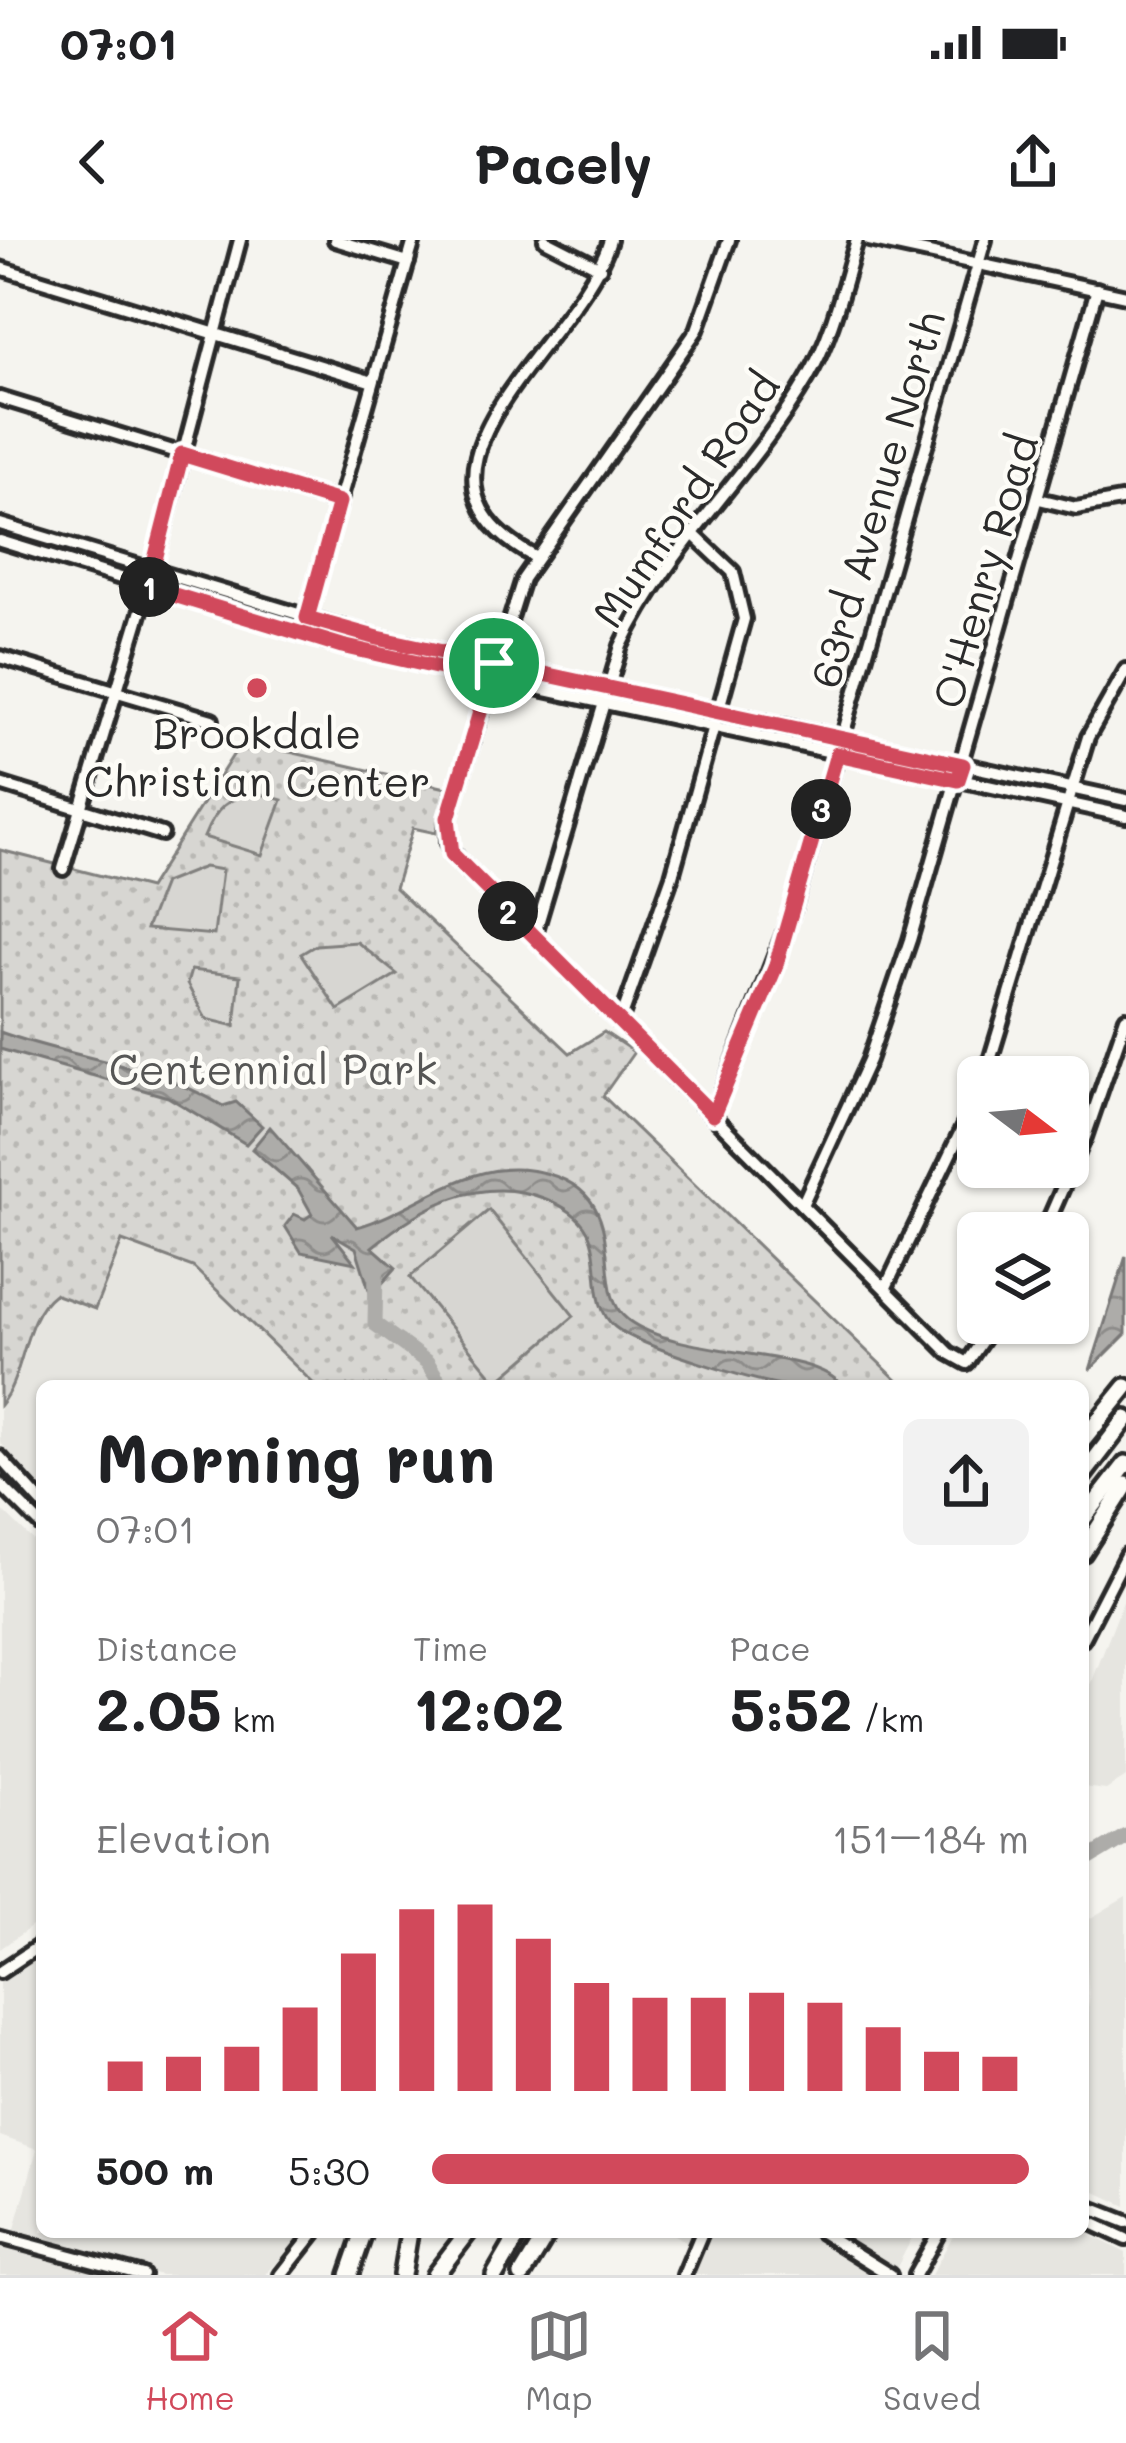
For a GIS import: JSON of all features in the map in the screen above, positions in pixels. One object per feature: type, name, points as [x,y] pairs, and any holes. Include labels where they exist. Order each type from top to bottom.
[{"type":"highway","points":[[1089,1433],[1126,1387]]},
{"type":"highway","points":[[1089,1466],[1126,1419]]},
{"type":"highway","points":[[1089,1512],[1126,1464]]},
{"type":"highway","points":[[1089,1543],[1126,1485]]},
{"type":"highway","points":[[349,2275],[362,2238]]},
{"type":"highway","points":[[435,2275],[463,2238]]},
{"type":"highway","points":[[495,2275],[517,2238]]},
{"type":"highway","points":[[522,2275],[544,2238]]},
{"type":"street","points":[[63,869],[148,587],[240,240]]},
{"type":"street","points":[[334,240],[408,262]]},
{"type":"street","points":[[302,634],[414,240]]},
{"type":"street","points":[[545,240],[600,268]]},
{"type":"street","points":[[535,557],[500,536],[479,508],[474,457],[487,426],[600,268],[610,240]]},
{"type":"street","points":[[729,240],[697,330],[535,557],[494,663],[448,818],[448,843],[452,854],[949,1354],[967,1363],[980,1344]]},
{"type":"street","name":"Mumford Road","points":[[534,937],[607,688],[631,623],[812,370],[857,240]]},
{"type":"street","points":[[869,240],[1126,296]]},
{"type":"street","name":"63rd Avenue North","points":[[713,1115],[775,968],[985,240]]},
{"type":"street","points":[[0,268],[374,382]]},
{"type":"street","name":"O'Henry Road","points":[[802,1205],[868,1060],[963,765],[1097,289]]},
{"type":"street","points":[[0,398],[339,502]]},
{"type":"street","points":[[1039,499],[1076,508],[1126,499]]},
{"type":"street","points":[[0,524],[307,618],[1126,800]]},
{"type":"street","points":[[620,1022],[662,909],[741,635],[744,602],[724,559],[694,535]]},
{"type":"street","points":[[0,541],[302,634],[1126,816]]},
{"type":"street","points":[[0,657],[212,720]]},
{"type":"street","points":[[992,1056],[1095,717],[1126,670]]},
{"type":"street","points":[[0,784],[162,834]]},
{"type":"street","points":[[1052,1212],[1085,1137],[1126,1018]]},
{"type":"street","points":[[886,1287],[957,1140]]},
{"type":"street","points":[[0,1457],[36,1496]]},
{"type":"street","points":[[0,1484],[36,1520]]},
{"type":"street","points":[[1089,1628],[1126,1555]]},
{"type":"street","points":[[0,1972],[36,1948]]},
{"type":"street","points":[[1089,2207],[1126,2222]]},
{"type":"street","points":[[1089,2222],[1126,2239]]},
{"type":"street","points":[[0,2237],[143,2275]]},
{"type":"street","points":[[281,2275],[310,2238]]},
{"type":"street","points":[[684,2275],[699,2238]]},
{"type":"street","points":[[830,2238],[890,2275]]},
{"type":"street","points":[[915,2275],[935,2238]]},
{"type":"shaded area","points":[[121,1241],[193,1267],[310,1380],[36,1380],[36,1485],[0,1442],[0,1405],[16,1381],[41,1304]]},
{"type":"shaded area","points":[[0,1508],[36,1543],[36,1923],[0,1949]]},
{"type":"shaded area","points":[[1126,1594],[1126,1777],[1106,1790],[1089,1788],[1089,1689]]},
{"type":"shaded area","points":[[1126,1897],[1126,2206],[1089,2189],[1089,1919]]},
{"type":"shaded area","points":[[36,1960],[36,2149],[0,2136],[0,1982]]},
{"type":"shaded area","points":[[36,2153],[36,2238],[301,2238],[265,2275],[161,2275],[13,2236]]},
{"type":"shaded area","points":[[1089,2234],[1126,2253],[1126,2275],[931,2275],[952,2238],[1089,2238]]},
{"type":"shaded area","points":[[679,2238],[912,2238],[893,2275],[695,2275],[700,2252]]},
{"type":"shaded area","points":[[0,2242],[120,2275],[0,2275]]},
{"type":"green space","name":"Centennial Park","points":[[242,741],[446,788],[436,833],[413,828],[395,888],[570,1053],[604,1032],[634,1052],[603,1096],[897,1380],[310,1380],[193,1267],[122,1241],[95,1309],[54,1294],[44,1304],[0,1405],[0,850],[149,888]]},
{"type":"green space","points":[[258,793],[282,800],[262,855],[204,837],[224,806]]},
{"type":"green space","points":[[204,867],[222,870],[214,935],[146,929],[164,883]]},
{"type":"green space","points":[[357,942],[397,974],[338,1010],[301,954],[316,945]]},
{"type":"green space","points":[[191,970],[240,976],[235,1026],[206,1019],[187,984]]},
{"type":"green space","points":[[489,1210],[574,1316],[495,1380],[410,1277]]},
{"type":"water","points":[[0,1032],[142,1071],[223,1106],[236,1102],[262,1126],[246,1144],[168,1097],[0,1049]]},
{"type":"water","points":[[270,1127],[357,1227],[487,1172],[536,1171],[568,1182],[589,1198],[600,1218],[610,1286],[628,1320],[679,1341],[804,1365],[834,1380],[761,1380],[628,1335],[615,1327],[602,1308],[592,1243],[584,1226],[558,1205],[522,1192],[476,1192],[454,1198],[391,1232],[372,1247],[396,1268],[371,1296],[356,1248],[332,1234],[355,1263],[301,1252],[285,1226],[294,1214],[305,1219],[312,1214],[298,1189],[252,1149]]},
{"type":"water","points":[[1126,1256],[1126,1334],[1090,1370]]},
{"type":"waterway","points":[[376,1272],[375,1324],[427,1362],[438,1380]]},
{"type":"waterway","points":[[1089,1858],[1126,1836]]},
{"type":"place","name":"Brookdale Christian Center","points":[[257,688]]},
{"type":"route","points":[[182,454],[339,502],[307,618],[494,663],[963,765],[958,780],[837,754],[775,968],[713,1115],[452,854],[448,818],[490,679],[342,646],[148,587],[182,454]]}]
